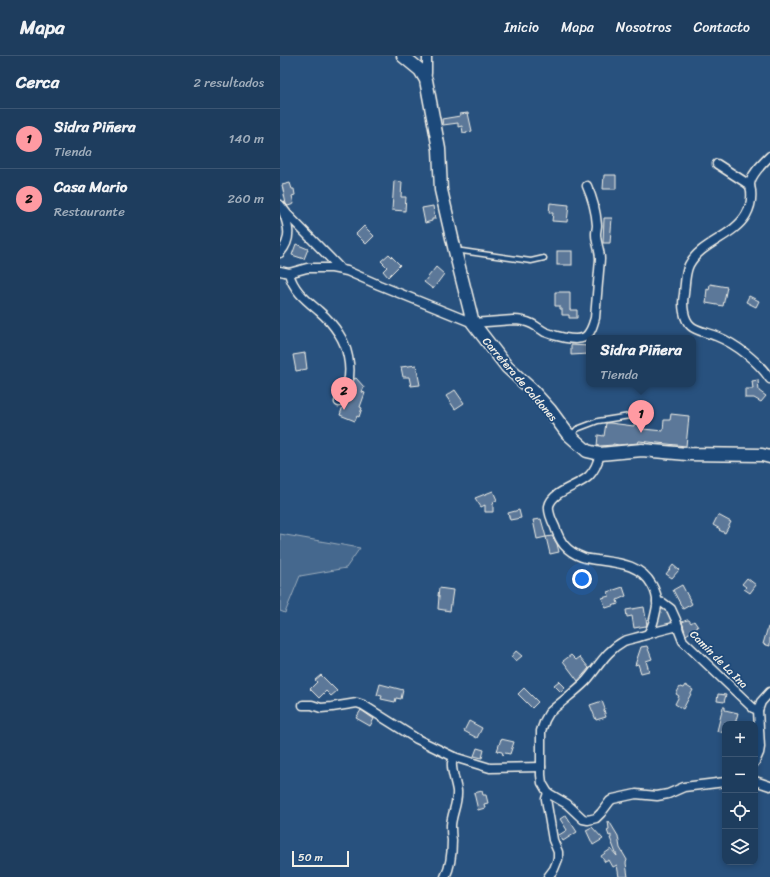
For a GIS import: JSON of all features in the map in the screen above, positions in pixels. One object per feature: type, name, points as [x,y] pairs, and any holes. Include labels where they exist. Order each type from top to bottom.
[{"type":"street","name":"Carretera de Caldones","points":[[403,56],[420,70],[426,80],[439,149],[441,190],[473,323],[508,367],[550,410],[567,433],[587,451],[600,454],[642,450],[687,454],[762,455],[770,457]]},
{"type":"street","points":[[426,80],[427,56]]},
{"type":"street","points":[[770,156],[758,169],[751,181],[751,200],[749,208],[743,219],[728,233],[698,253],[689,265],[683,299],[685,315],[690,326],[732,343],[759,365],[770,379]]},
{"type":"street","points":[[717,164],[750,186]]},
{"type":"street","points":[[586,186],[597,224],[596,234],[600,253],[595,318],[587,335]]},
{"type":"street","points":[[280,252],[289,237],[286,219],[280,205],[340,269]]},
{"type":"street","points":[[280,271],[289,273],[307,268],[340,269],[473,323],[519,320],[532,324],[546,332],[571,339],[578,339],[586,336]]},
{"type":"street","points":[[289,273],[300,294],[322,313],[343,340],[349,367],[348,380],[340,402]]},
{"type":"street","points":[[600,454],[597,465],[590,476],[578,484],[559,493],[552,500],[549,506],[550,514],[559,538],[566,548],[582,558],[620,563],[634,568],[648,578],[654,589],[658,602],[654,622],[648,634]]},
{"type":"street","name":"Camín de La Ina","points":[[658,602],[663,603],[671,609],[683,641],[753,708],[758,710]]},
{"type":"street","points":[[678,626],[625,641],[614,648],[607,654],[585,681],[549,713],[541,731],[542,783],[548,793],[567,804],[583,819],[588,820],[596,818],[610,801],[614,799],[636,794],[657,796],[668,794],[684,787],[722,782]]},
{"type":"street","points":[[757,757],[760,747],[758,710],[761,702],[770,692]]},
{"type":"street","points":[[303,705],[332,708],[357,703],[363,705],[417,738],[454,757],[490,768],[541,767]]},
{"type":"street","points":[[445,877],[449,870],[452,841],[451,824],[457,797],[452,763],[454,757]]},
{"type":"street","points":[[758,782],[770,786]]},
{"type":"street","points":[[548,793],[546,799],[549,819],[553,840],[558,852],[558,859],[554,869],[548,877]]},
{"type":"lane","points":[[455,251],[531,261],[544,258]]},
{"type":"lane","points":[[571,437],[577,429],[598,421],[636,415],[649,409]]},
{"type":"shaded area","points":[[280,534],[360,548],[346,568],[300,576],[285,613],[280,611]]},
{"type":"shaded area","points":[[660,605],[669,611],[674,625],[657,629]]},
{"type":"building","points":[[468,113],[472,131],[463,133],[462,126],[458,127],[458,123],[443,125],[442,119]]},
{"type":"building","points":[[604,175],[616,175],[616,189],[603,189]]},
{"type":"building","points":[[394,181],[402,182],[401,197],[406,197],[405,211],[392,210]]},
{"type":"building","points":[[290,183],[292,189],[294,189],[295,195],[292,196],[294,204],[288,206],[286,204],[282,185]]},
{"type":"building","points":[[550,203],[569,205],[567,222],[552,221],[553,213],[549,213]]},
{"type":"building","points":[[433,206],[435,219],[425,223],[422,208]]},
{"type":"building","points":[[604,218],[612,218],[610,243],[603,243]]},
{"type":"building","points":[[364,226],[374,236],[366,244],[356,234]]},
{"type":"building","points":[[296,244],[308,249],[304,259],[292,255]]},
{"type":"building","points":[[557,251],[572,251],[572,265],[557,265]]},
{"type":"building","points":[[389,254],[400,265],[388,277],[383,271],[387,267],[381,261]]},
{"type":"building","points":[[436,267],[444,274],[433,289],[424,282]]},
{"type":"building","points":[[710,284],[727,287],[723,306],[706,303],[707,289],[709,290]]},
{"type":"building","points":[[555,292],[570,292],[570,310],[577,310],[577,318],[569,318],[569,315],[562,315],[562,309],[560,309],[560,306],[555,306]]},
{"type":"building","points":[[749,296],[759,301],[756,307],[746,302]]},
{"type":"building","points":[[571,345],[586,346],[586,354],[571,355]]},
{"type":"building","points":[[305,353],[307,369],[296,371],[293,355]]},
{"type":"building","points":[[416,365],[420,385],[411,386],[409,377],[403,377],[401,367]]},
{"type":"building","points":[[356,378],[364,387],[362,392],[365,393],[360,407],[362,408],[359,417],[357,416],[355,421],[340,415],[354,379]]},
{"type":"building","points":[[758,380],[759,391],[766,396],[761,402],[754,398],[745,398],[745,389],[753,389],[752,381]]},
{"type":"building","points":[[455,390],[464,403],[455,409],[446,396]]},
{"type":"building","points":[[671,414],[689,416],[686,446],[639,441],[638,443],[597,446],[598,435],[604,436],[606,423],[634,426],[635,419],[637,418],[645,420],[643,429],[663,431],[664,420],[670,420]]},
{"type":"building","points":[[493,491],[497,500],[493,502],[493,512],[485,512],[485,505],[481,507],[475,498]]},
{"type":"building","points":[[519,510],[521,518],[510,520],[508,513]]},
{"type":"building","points":[[718,515],[731,522],[725,533],[713,525]]},
{"type":"building","points":[[541,519],[546,537],[537,539],[533,520]]},
{"type":"building","points":[[552,536],[557,544],[559,552],[550,554],[546,537]]},
{"type":"building","points":[[673,565],[679,570],[672,578],[666,574]]},
{"type":"building","points":[[747,578],[756,585],[750,593],[744,589],[746,587],[742,584]]},
{"type":"building","points":[[682,585],[692,604],[683,609],[673,590]]},
{"type":"building","points":[[623,587],[626,596],[617,600],[618,604],[606,608],[602,598],[609,596],[608,592]]},
{"type":"building","points":[[439,588],[453,590],[450,611],[438,609]]},
{"type":"building","points":[[644,607],[647,625],[634,628],[632,616],[627,617],[626,610]]},
{"type":"building","points":[[687,620],[691,623],[694,621],[698,627],[686,635],[682,622]]},
{"type":"building","points":[[768,627],[770,627],[770,646],[763,644]]},
{"type":"building","points":[[647,646],[652,659],[646,661],[649,671],[641,673],[638,664],[635,665],[641,647]]},
{"type":"building","points":[[516,651],[522,656],[516,661],[511,657]]},
{"type":"building","points":[[571,655],[576,660],[580,657],[589,668],[578,681],[563,661]]},
{"type":"building","points":[[321,675],[337,691],[331,696],[326,691],[319,698],[310,689],[317,682],[315,680]]},
{"type":"building","points":[[559,681],[565,687],[561,692],[554,685]]},
{"type":"building","points":[[380,684],[403,690],[401,699],[396,698],[395,702],[381,699],[382,696],[377,695]]},
{"type":"building","points":[[685,685],[693,690],[683,709],[675,704],[679,696],[676,694],[680,687],[683,688]]},
{"type":"building","points":[[524,688],[538,702],[532,708],[518,694]]},
{"type":"building","points":[[718,694],[726,695],[724,702],[717,701]]},
{"type":"building","points":[[602,701],[606,717],[596,720],[590,705]]},
{"type":"building","points":[[723,707],[725,707],[725,710],[738,713],[736,721],[722,721],[722,732],[717,731]]},
{"type":"building","points":[[361,710],[374,719],[370,726],[356,718]]},
{"type":"building","points":[[469,721],[482,728],[477,738],[464,731]]},
{"type":"building","points":[[501,739],[514,742],[510,754],[505,753],[503,755],[502,752],[497,751]]},
{"type":"building","points":[[477,748],[484,750],[482,758],[474,756]]},
{"type":"building","points":[[482,791],[483,795],[486,795],[488,803],[484,804],[485,808],[478,810],[474,793]]},
{"type":"building","points":[[566,815],[577,832],[563,841],[559,835],[567,830],[560,819]]},
{"type":"building","points":[[608,821],[618,836],[620,848],[627,860],[628,877],[619,877],[617,865],[613,867],[609,860],[605,862],[601,856],[611,849],[617,856],[610,838],[611,835],[609,836],[607,830],[609,829]]},
{"type":"building","points":[[592,827],[603,839],[593,845],[586,830]]},
{"type":"place","name":"Casa Mario","points":[[344,410]]},
{"type":"place","name":"Sidra Piñera","points":[[641,433]]}]
